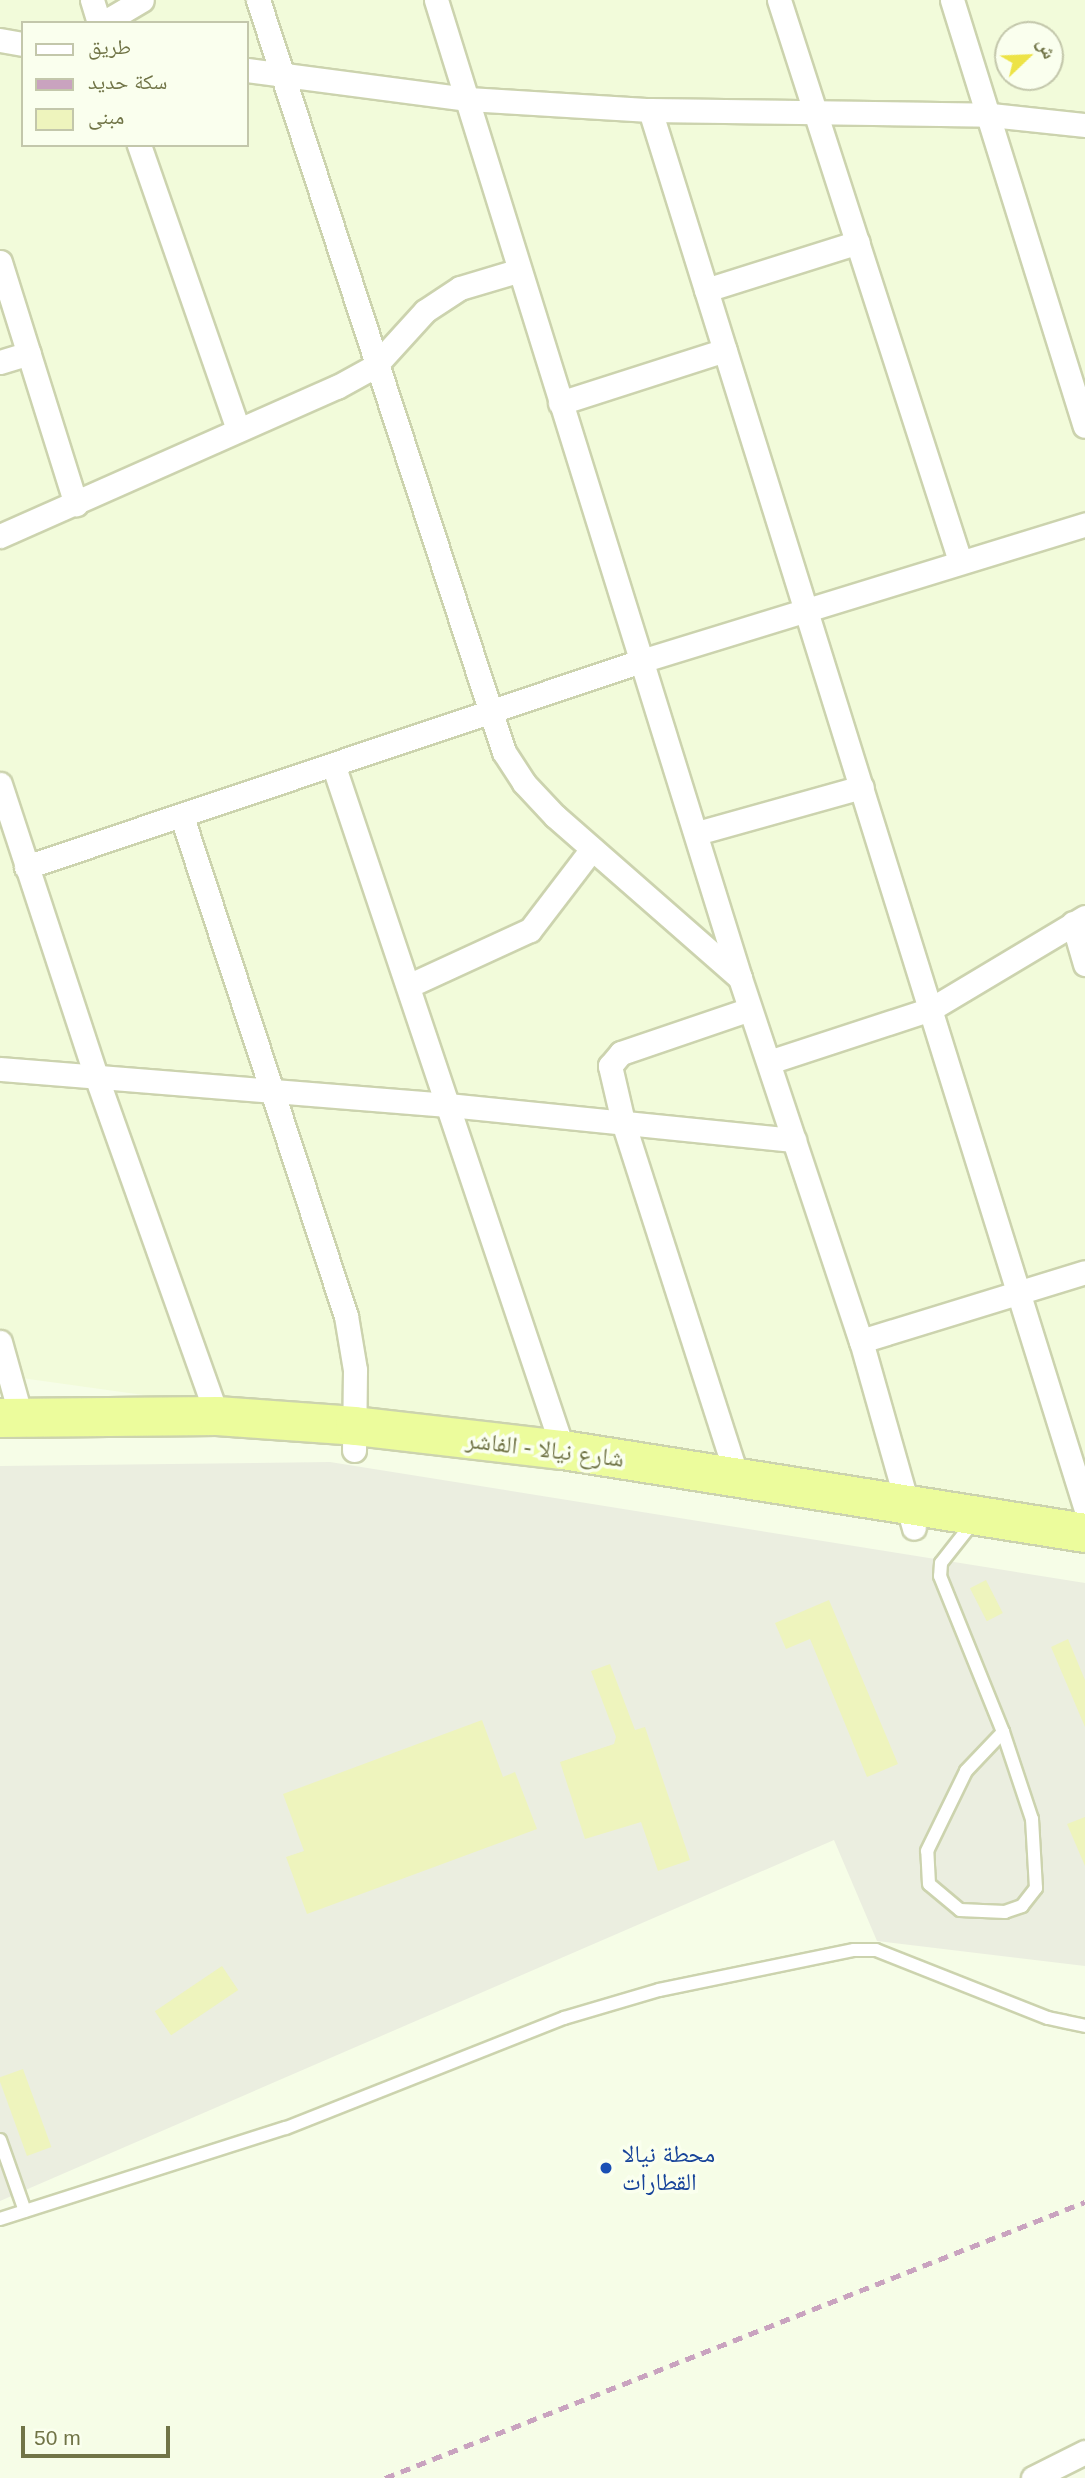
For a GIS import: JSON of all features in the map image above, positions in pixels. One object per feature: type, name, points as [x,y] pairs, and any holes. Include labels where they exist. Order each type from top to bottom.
[{"type":"highway","name":"شارع نيالا - الفاشر","points":[[7,1425],[217,1416],[561,1473],[970,1526],[1085,1534]]},
{"type":"highway","name":"شارع نيالا - الفاشر","points":[[7,1425],[355,1438],[564,1450],[737,1477],[911,1517]]},
{"type":"highway","name":"شارع نيالا - الفاشر","points":[[970,1526],[1085,1557]]},
{"type":"street","points":[[92,0],[100,21]]},
{"type":"street","points":[[105,21],[142,0]]},
{"type":"street","points":[[258,0],[375,366],[504,752],[524,783],[592,849],[740,978]]},
{"type":"street","points":[[436,0],[468,99],[517,271],[740,978],[861,1340],[911,1517]]},
{"type":"street","points":[[779,0],[960,561]]},
{"type":"street","points":[[952,0],[991,115],[1085,426]]},
{"type":"street","points":[[0,40],[21,44]]},
{"type":"street","points":[[248,71],[468,99],[650,110],[991,115],[1085,125]]},
{"type":"street","points":[[650,110],[1021,1290],[1085,1507]]},
{"type":"street","points":[[140,147],[239,429]]},
{"type":"street","points":[[706,290],[858,242]]},
{"type":"street","points":[[0,262],[76,504]]},
{"type":"street","points":[[0,536],[76,504],[375,366],[425,311],[460,288],[517,271]]},
{"type":"street","points":[[560,403],[725,350]]},
{"type":"street","points":[[0,362],[29,353]]},
{"type":"street","points":[[26,867],[334,767],[641,661],[1085,524]]},
{"type":"street","points":[[334,767],[564,1450]]},
{"type":"street","points":[[0,784],[96,1076],[217,1416]]},
{"type":"street","points":[[696,833],[862,787]]},
{"type":"street","points":[[182,817],[275,1091],[346,1316],[355,1370],[355,1438]]},
{"type":"street","points":[[408,986],[530,930],[592,849]]},
{"type":"street","points":[[769,1062],[931,1009],[1079,920],[1085,964]]},
{"type":"street","points":[[737,1477],[624,1126],[610,1066],[621,1053],[750,1009]]},
{"type":"street","points":[[0,1069],[449,1105],[624,1126],[794,1140]]},
{"type":"street","points":[[861,1340],[1085,1272]]},
{"type":"street","points":[[0,1342],[7,1425]]},
{"type":"street","points":[[1045,2475],[1085,2452]]},
{"type":"lane","points":[[970,1526],[941,1563],[940,1576],[1003,1732],[1032,1819],[1035,1888],[1022,1906],[1005,1912],[960,1910],[929,1884],[927,1852],[965,1772],[1003,1732]]},
{"type":"lane","points":[[0,2219],[286,2128],[564,2018],[659,1990],[854,1950],[876,1950],[1048,2018],[1085,2026]]},
{"type":"lane","points":[[0,2140],[25,2211]]},
{"type":"shaded area","points":[[0,0],[1085,0],[1085,1527],[0,1375]]},
{"type":"shaded area","points":[[330,1462],[1085,1583],[1085,1966],[877,1941],[834,1840],[0,2201],[0,1466]]},
{"type":"building","points":[[986,1580],[1003,1613],[987,1621],[970,1588]]},
{"type":"building","points":[[829,1600],[898,1764],[867,1777],[810,1639],[786,1649],[775,1623]]},
{"type":"building","points":[[1068,1639],[1085,1680],[1085,1727],[1051,1647]]},
{"type":"building","points":[[610,1664],[635,1730],[645,1727],[690,1860],[658,1871],[641,1822],[585,1839],[560,1762],[614,1744],[616,1737],[591,1671]]},
{"type":"building","points":[[482,1720],[503,1777],[515,1772],[537,1829],[307,1914],[286,1857],[304,1851],[283,1794]]},
{"type":"building","points":[[1085,1817],[1085,1866],[1067,1824]]},
{"type":"building","points":[[222,1966],[238,1990],[171,2035],[155,2011]]},
{"type":"building","points":[[23,2069],[51,2147],[27,2156],[0,2082],[0,2077]]},
{"type":"railway","points":[[385,2478],[1085,2202]]},
{"type":"place","name":"محطة نيالا القطارات","points":[[606,2168]]}]
